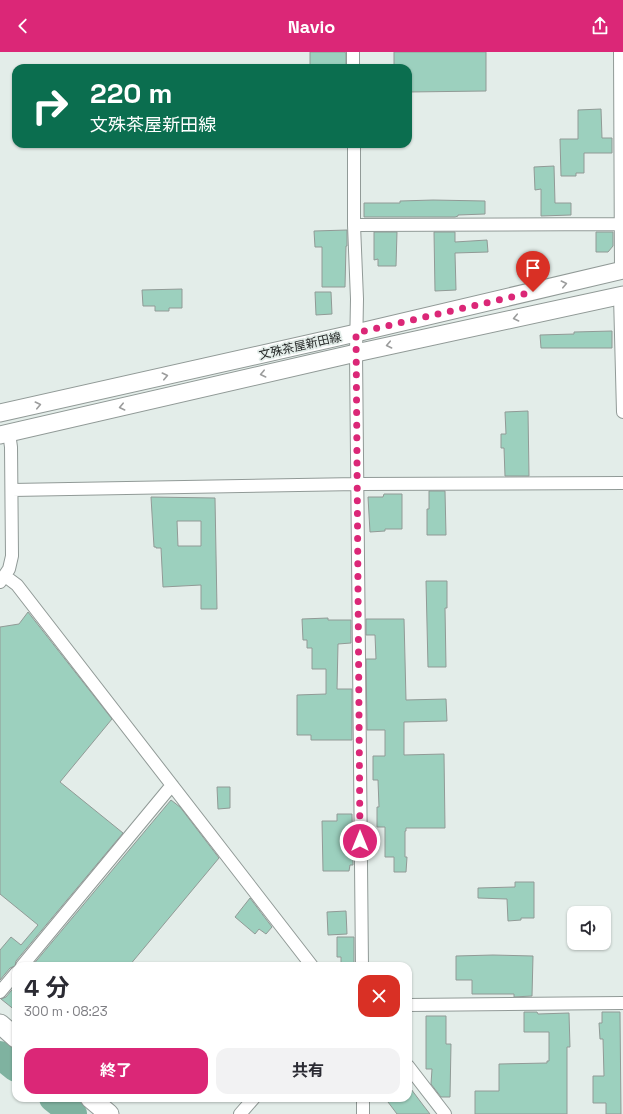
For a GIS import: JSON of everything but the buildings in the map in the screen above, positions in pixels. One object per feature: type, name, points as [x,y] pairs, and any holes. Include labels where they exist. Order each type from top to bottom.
[{"type":"main road","name":"文殊茶屋新田線","points":[[0,413],[356,333],[622,270]]},
{"type":"main road","name":"文殊茶屋新田線","points":[[5,434],[356,353],[622,296]]},
{"type":"main road","points":[[0,1024],[12,1034]]},
{"type":"main road","points":[[95,1102],[109,1114]]},
{"type":"street","points":[[353,52],[353,64]]},
{"type":"street","points":[[620,52],[622,270]]},
{"type":"street","points":[[354,148],[354,225],[357,299],[356,353],[362,962]]},
{"type":"street","points":[[354,225],[621,224]]},
{"type":"street","points":[[622,296],[623,412]]},
{"type":"street","points":[[5,434],[11,447],[12,490],[12,556],[5,576],[17,585],[309,962]]},
{"type":"street","points":[[12,490],[358,484],[623,483]]},
{"type":"street","points":[[25,962],[172,785]]},
{"type":"street","points":[[0,992],[12,978]]},
{"type":"street","points":[[412,1005],[623,1003]]},
{"type":"street","points":[[412,1071],[445,1114]]},
{"type":"street","points":[[240,1114],[250,1102]]},
{"type":"street","points":[[363,1102],[363,1114]]},
{"type":"waterway","points":[[0,1055],[12,1065]]},
{"type":"waterway","points":[[58,1102],[73,1114]]},
{"type":"route","points":[[360,841],[356,333],[533,292]]}]
